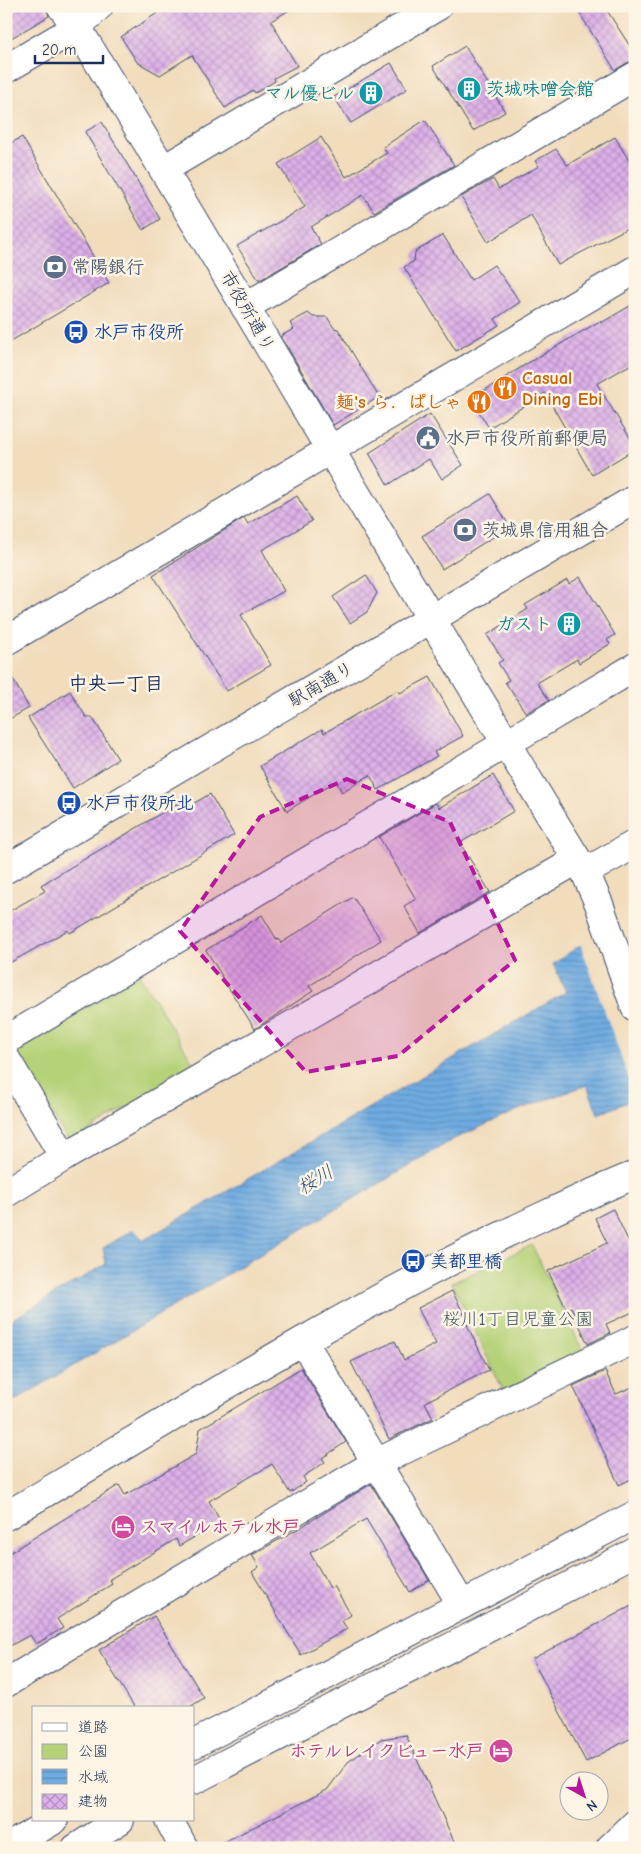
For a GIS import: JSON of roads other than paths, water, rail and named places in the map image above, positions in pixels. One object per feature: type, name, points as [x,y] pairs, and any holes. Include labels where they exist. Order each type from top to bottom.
[{"type":"street","points":[[6,69],[69,16],[99,6]]},
{"type":"street","points":[[164,168],[438,6]]},
{"type":"street","name":"市役所通り","points":[[69,16],[164,168],[330,450],[581,866],[598,904],[635,1007]]},
{"type":"street","points":[[245,307],[635,76]]},
{"type":"street","points":[[6,641],[635,270]]},
{"type":"street","name":"駅南通り","points":[[6,869],[635,499]]},
{"type":"street","points":[[6,1040],[635,667]]},
{"type":"street","points":[[6,1193],[64,1157],[581,866],[635,844]]},
{"type":"street","points":[[6,1059],[64,1157]]},
{"type":"street","points":[[6,1516],[303,1341],[402,1286],[611,1184],[635,1175]]},
{"type":"street","points":[[6,1683],[376,1463],[635,1339]]},
{"type":"street","points":[[303,1341],[462,1605]]},
{"type":"street","points":[[195,1743],[635,1515]]},
{"type":"street","points":[[195,1779],[635,1552]]},
{"type":"street","points":[[8,1848],[51,1822]]},
{"type":"street","points":[[76,1848],[117,1822]]},
{"type":"street","points":[[170,1822],[184,1848]]},
{"type":"street","points":[[610,1848],[635,1824]]},
{"type":"water","name":"桜川","points":[[635,915],[635,1099],[598,1114],[587,1085],[518,1110],[454,1139],[6,1406],[6,1323],[106,1264],[103,1248],[133,1230],[144,1240],[566,992],[553,964],[579,946]]},
{"type":"place","name":"茨城味噌会館","points":[[469,89]]},
{"type":"place","name":"マル優ビル","points":[[371,93]]},
{"type":"place","name":"常陽銀行","points":[[55,267]]},
{"type":"place","name":"水戸市役所","points":[[76,332]]},
{"type":"place","name":"Casual Dining Ebi","points":[[505,388]]},
{"type":"place","name":"麺's ら．ぱしゃ","points":[[479,402]]},
{"type":"place","name":"水戸市役所前郵便局","points":[[428,438]]},
{"type":"place","name":"茨城県信用組合","points":[[465,530]]},
{"type":"place","name":"ガスト","points":[[569,624]]},
{"type":"place","name":"水戸市役所北","points":[[69,803]]},
{"type":"place","name":"美都里橋","points":[[413,1261]]},
{"type":"place","name":"スマイルホテル水戸","points":[[123,1527]]},
{"type":"place","name":"ホテルレイクビュー水戸","points":[[501,1751]]},
{"type":"district","name":"中央一丁目","points":[[116,683]]},
{"type":"park label","name":"桜川1丁目児童公園","points":[[518,1319]]}]
